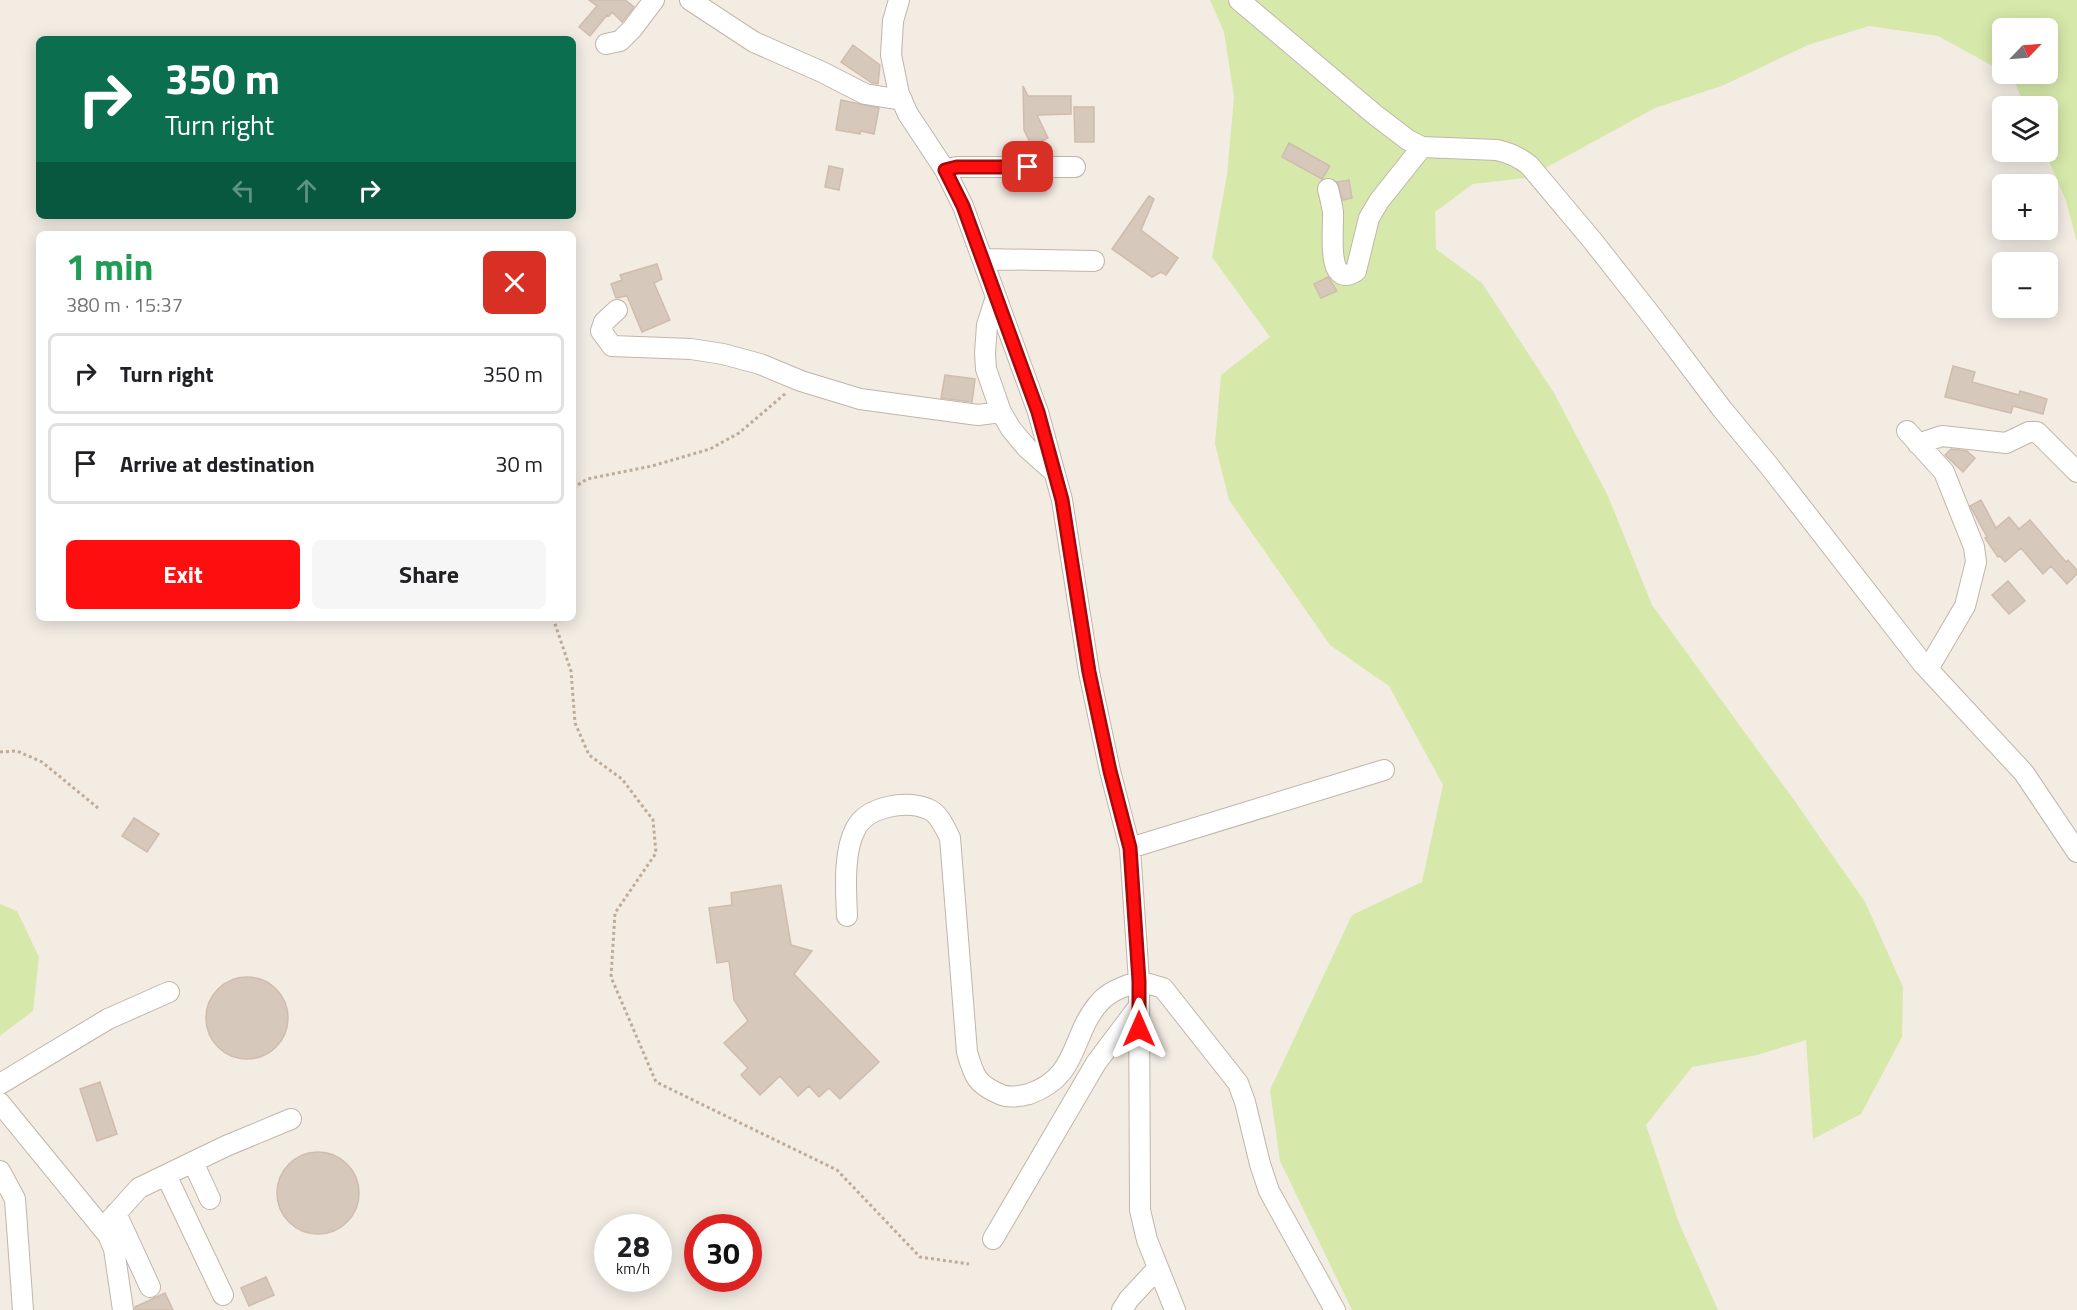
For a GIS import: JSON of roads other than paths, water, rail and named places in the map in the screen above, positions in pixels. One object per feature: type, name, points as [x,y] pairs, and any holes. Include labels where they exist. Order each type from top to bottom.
[{"type":"street","points":[[606,44],[620,40],[632,29],[654,0]]},
{"type":"street","points":[[690,0],[754,42],[865,94],[902,100]]},
{"type":"street","points":[[899,0],[893,21],[891,55],[894,76],[908,114],[945,170],[963,206],[1038,412],[1062,500],[1089,672],[1110,771],[1130,848],[1139,981],[1140,1210],[1147,1240],[1175,1310]]},
{"type":"street","points":[[1239,0],[1408,140],[1422,147],[1509,152],[1529,165],[1644,305],[1722,409],[1928,669],[2024,774],[2077,852]]},
{"type":"street","points":[[1328,189],[1333,210],[1334,258],[1338,271],[1346,276],[1356,271],[1369,218],[1379,201],[1422,147]]},
{"type":"street","points":[[945,170],[957,167],[1075,168]]},
{"type":"street","points":[[982,259],[1094,261]]},
{"type":"street","points":[[996,297],[987,325],[986,369],[1001,412],[1011,429],[1027,448],[1054,472]]},
{"type":"street","points":[[617,310],[604,322],[601,331],[612,345],[691,349],[723,354],[760,364],[801,381],[861,399],[978,414],[1001,412]]},
{"type":"street","points":[[1928,669],[1965,606],[1976,562],[1974,547],[1944,472],[1913,437],[1942,436],[2006,443],[2029,432],[2037,432],[2077,472]]},
{"type":"street","points":[[1130,848],[1383,771]]},
{"type":"street","points":[[847,916],[845,872],[856,827],[872,813],[891,806],[929,809],[940,820],[951,838],[967,1052],[978,1081],[992,1091],[1007,1097],[1025,1095],[1042,1089],[1059,1078],[1088,1019],[1100,1002],[1112,993],[1139,981],[1163,988],[1238,1083],[1269,1191],[1335,1310]]},
{"type":"street","points":[[0,1084],[108,1019],[169,992]]},
{"type":"street","points":[[993,1239],[1096,1063],[1139,1006]]},
{"type":"street","points":[[0,1103],[108,1234],[114,1249],[123,1310]]},
{"type":"street","points":[[103,1228],[140,1188],[166,1174],[291,1119]]},
{"type":"street","points":[[193,1162],[210,1199]]},
{"type":"street","points":[[0,1171],[15,1199],[23,1310]]},
{"type":"street","points":[[166,1174],[223,1294]]},
{"type":"street","points":[[116,1214],[150,1287]]},
{"type":"street","points":[[1122,1310],[1129,1299],[1158,1268]]}]
